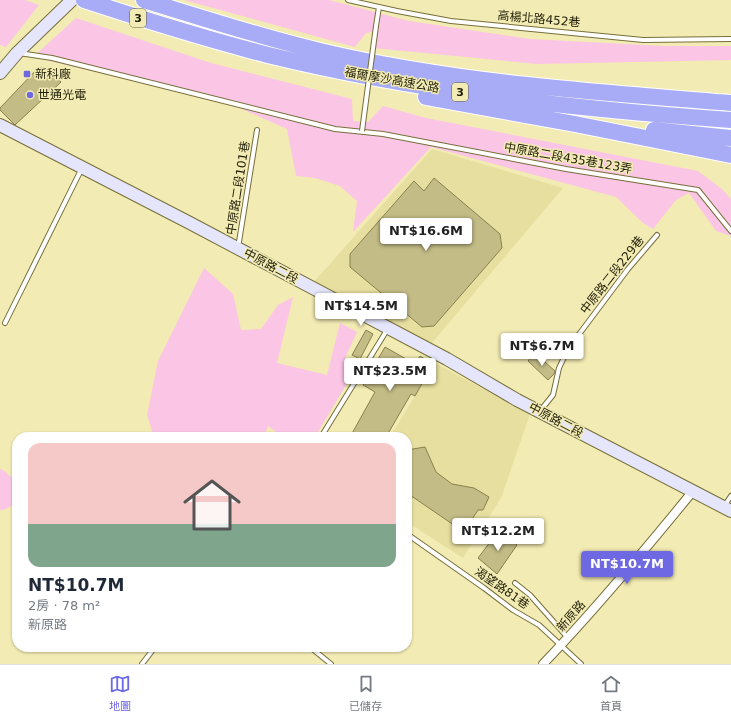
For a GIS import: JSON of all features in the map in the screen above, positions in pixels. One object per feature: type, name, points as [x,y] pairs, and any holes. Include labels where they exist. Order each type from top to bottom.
[{"type":"highway","name":"福爾摩沙高速公路","points":[[84,0],[193,35],[269,55],[407,83],[483,95],[662,115],[731,120]]},
{"type":"highway","name":"福爾摩沙高速公路","points":[[144,0],[324,52],[391,65],[509,84],[731,103]]},
{"type":"highway","points":[[269,55],[400,91],[731,154]]},
{"type":"highway","points":[[629,95],[731,93]]},
{"type":"highway","points":[[575,124],[731,138]]},
{"type":"street","points":[[0,74],[17,53],[72,0]]},
{"type":"street","name":"中原路二段","points":[[0,125],[447,359],[539,412],[727,509]]},
{"type":"street","name":"新原路","points":[[543,664],[568,638],[693,492]]},
{"type":"lane","name":"高楊北路452巷","points":[[348,0],[451,21],[643,40],[731,39]]},
{"type":"lane","points":[[362,132],[379,7]]},
{"type":"lane","name":"中原路二段435巷123弄","points":[[17,53],[52,58],[335,129],[383,134],[566,169],[698,190],[731,231]]},
{"type":"lane","name":"中原路二段101巷","points":[[238,249],[258,130]]},
{"type":"lane","points":[[5,323],[83,168]]},
{"type":"lane","name":"中原路二段229巷","points":[[539,412],[553,395],[559,368],[568,348],[628,269],[657,235]]},
{"type":"lane","points":[[324,432],[388,328]]},
{"type":"lane","points":[[727,509],[731,496]]},
{"type":"lane","name":"渴望路81巷","points":[[412,538],[513,610],[539,625],[581,664]]},
{"type":"lane","points":[[515,583],[530,596],[568,638]]},
{"type":"lane","points":[[142,664],[151,652]]},
{"type":"lane","points":[[316,652],[331,664]]},
{"type":"shaded area","points":[[0,0],[25,0],[39,5],[6,47],[0,45]]},
{"type":"shaded area","points":[[184,0],[329,0],[409,21],[530,39],[664,46],[731,46],[731,60],[537,64],[373,48],[372,32],[366,33],[355,47]]},
{"type":"shaded area","points":[[76,18],[211,63],[352,99],[353,121],[368,122],[383,106],[426,118],[698,171],[723,190],[731,199],[731,236],[716,231],[689,193],[676,200],[653,229],[643,223],[616,197],[431,147],[353,232],[357,201],[340,186],[315,178],[296,176],[287,129],[231,104],[33,57]]},
{"type":"shaded area","points":[[432,149],[563,188],[431,344],[312,284]]},
{"type":"shaded area","points":[[204,268],[233,294],[241,330],[261,329],[278,305],[293,297],[277,363],[327,375],[340,323],[357,332],[345,358],[358,365],[318,432],[276,432],[268,426],[266,432],[152,432],[147,415],[158,361]]},
{"type":"shaded area","points":[[435,363],[530,414],[501,498],[463,558],[412,525],[412,432],[393,432]]},
{"type":"shaded area","points":[[0,469],[12,478],[12,505],[0,510]]},
{"type":"building","name":"世通光電","points":[[38,68],[46,68],[61,82],[15,125],[0,110],[0,108]]},
{"type":"building","points":[[434,178],[500,234],[502,248],[434,326],[422,327],[350,267],[350,254],[414,181],[424,191]]},
{"type":"building","points":[[366,330],[373,334],[360,359],[352,355]]},
{"type":"building","points":[[385,347],[415,364],[420,356],[433,364],[415,396],[411,394],[389,432],[353,432],[375,392],[363,385]]},
{"type":"building","points":[[535,353],[555,371],[548,380],[528,361]]},
{"type":"building","points":[[425,447],[436,472],[452,484],[474,488],[489,497],[483,510],[478,510],[464,532],[412,496],[412,449]]},
{"type":"building","points":[[500,529],[517,545],[497,574],[478,558]]},
{"type":"place","name":"新科廠","points":[[27,74]]},
{"type":"place","name":"世通光電","points":[[30,95]]}]
